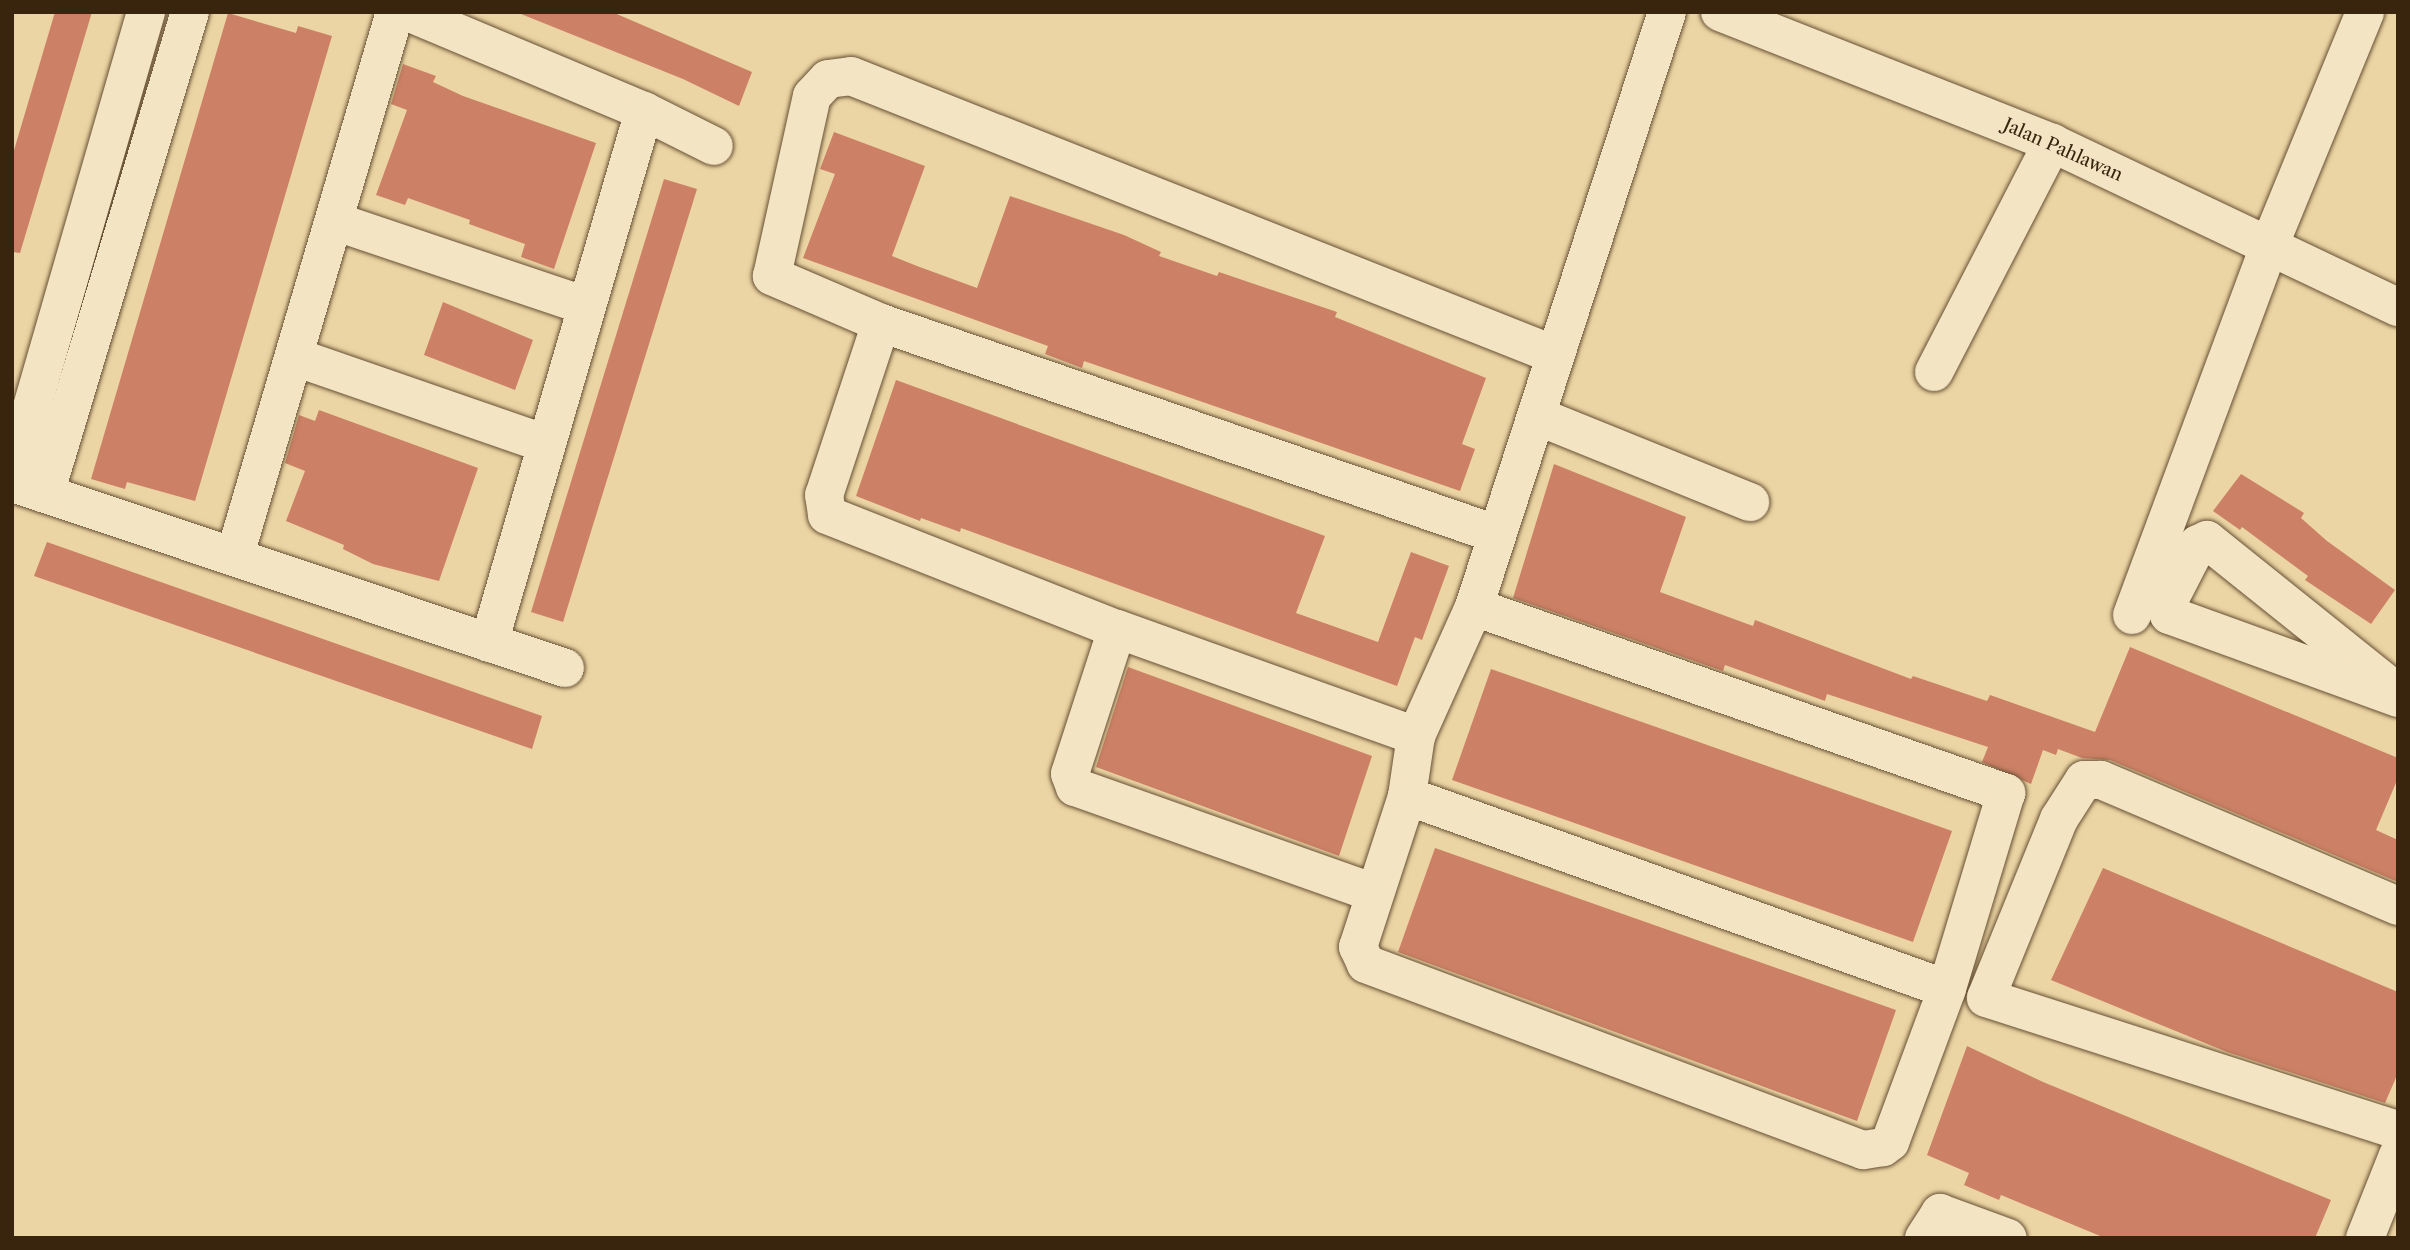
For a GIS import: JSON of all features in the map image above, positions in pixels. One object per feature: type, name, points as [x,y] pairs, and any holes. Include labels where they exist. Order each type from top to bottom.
[{"type":"street","points":[[146,12],[14,469],[16,484],[235,555],[565,668]]},
{"type":"street","points":[[45,494],[190,12]]},
{"type":"street","points":[[235,555],[395,12]]},
{"type":"street","points":[[408,12],[644,111],[714,146]]},
{"type":"street","points":[[1474,607],[2002,789],[2007,800],[1947,989],[1890,1142],[1863,1150],[1366,964],[1358,947],[1407,796],[1416,736],[1474,607],[1667,12]]},
{"type":"street","name":"Jalan Pahlawan","points":[[1720,12],[2052,142],[2398,307]]},
{"type":"street","points":[[2132,615],[2270,244],[2365,12]]},
{"type":"street","points":[[1496,534],[881,323],[772,276],[813,96],[820,85],[837,76],[851,76],[1555,355]]},
{"type":"street","points":[[489,643],[644,111]]},
{"type":"street","points":[[1934,372],[2052,142]]},
{"type":"street","points":[[87,221],[125,232]]},
{"type":"street","points":[[334,221],[586,306]]},
{"type":"street","points":[[881,323],[824,495],[827,515],[1117,629],[1416,736]]},
{"type":"street","points":[[295,356],[547,444]]},
{"type":"street","points":[[1537,416],[1749,502]]},
{"type":"street","points":[[2398,693],[2207,540],[2198,544],[2168,604],[2169,615],[2398,698]]},
{"type":"street","points":[[1117,629],[1070,774],[1075,787],[1375,893]]},
{"type":"street","points":[[2398,906],[2101,780],[2084,780],[2059,819],[1986,998],[2398,1130]]},
{"type":"street","points":[[1407,796],[1947,989]]},
{"type":"street","points":[[2365,1238],[2398,1155]]},
{"type":"street","points":[[1924,1238],[1940,1213],[2008,1238]]},
{"type":"building","points":[[55,12],[92,12],[20,253],[12,252],[12,157]]},
{"type":"building","points":[[516,12],[612,12],[752,72],[739,106],[683,79]]},
{"type":"building","points":[[228,13],[296,33],[298,26],[332,36],[195,501],[127,482],[125,489],[91,479]]},
{"type":"building","points":[[403,64],[436,76],[433,82],[463,96],[596,143],[554,269],[521,257],[525,244],[469,224],[470,220],[408,198],[405,205],[376,195],[407,110],[391,104]]},
{"type":"building","points":[[834,132],[925,166],[892,256],[917,266],[977,288],[1010,196],[1124,235],[1161,252],[1159,256],[1217,276],[1219,272],[1337,312],[1335,317],[1486,378],[1462,444],[1475,449],[1460,491],[1084,361],[1082,368],[1045,354],[1048,346],[803,258],[835,174],[820,169]]},
{"type":"building","points":[[664,179],[697,189],[563,622],[531,612]]},
{"type":"building","points":[[443,302],[533,340],[515,390],[424,355]]},
{"type":"building","points":[[896,380],[1325,536],[1296,613],[1378,642],[1411,552],[1449,566],[1422,640],[1415,637],[1397,686],[961,528],[960,532],[921,518],[920,521],[856,496]]},
{"type":"building","points":[[319,410],[478,468],[439,581],[373,564],[343,549],[344,545],[286,521],[305,471],[285,463],[299,415],[315,421]]},
{"type":"building","points":[[1554,464],[1686,517],[1660,592],[1753,626],[1755,620],[1911,679],[1913,676],[1987,701],[1990,695],[2095,732],[2130,647],[2398,758],[2398,778],[2376,830],[2398,840],[2398,882],[2110,760],[2082,758],[2058,749],[2056,755],[2043,750],[2031,784],[1982,762],[1988,747],[1827,694],[1825,701],[1725,665],[1723,671],[1513,598]]},
{"type":"building","points":[[2241,474],[2304,513],[2301,518],[2327,541],[2395,590],[2371,624],[2305,580],[2308,576],[2242,527],[2240,530],[2213,511]]},
{"type":"building","points":[[47,542],[542,716],[532,749],[34,576]]},
{"type":"building","points":[[1128,667],[1372,756],[1339,856],[1096,767]]},
{"type":"building","points":[[1491,669],[1952,831],[1913,942],[1452,780]]},
{"type":"building","points":[[1435,848],[1896,1010],[1857,1121],[1398,952]]},
{"type":"building","points":[[2103,868],[2398,992],[2398,1073],[2385,1103],[2227,1052],[2051,980]]},
{"type":"building","points":[[1967,1046],[2043,1082],[2331,1200],[2315,1238],[2105,1238],[2001,1195],[1999,1200],[1964,1185],[1969,1173],[1927,1155]]}]
